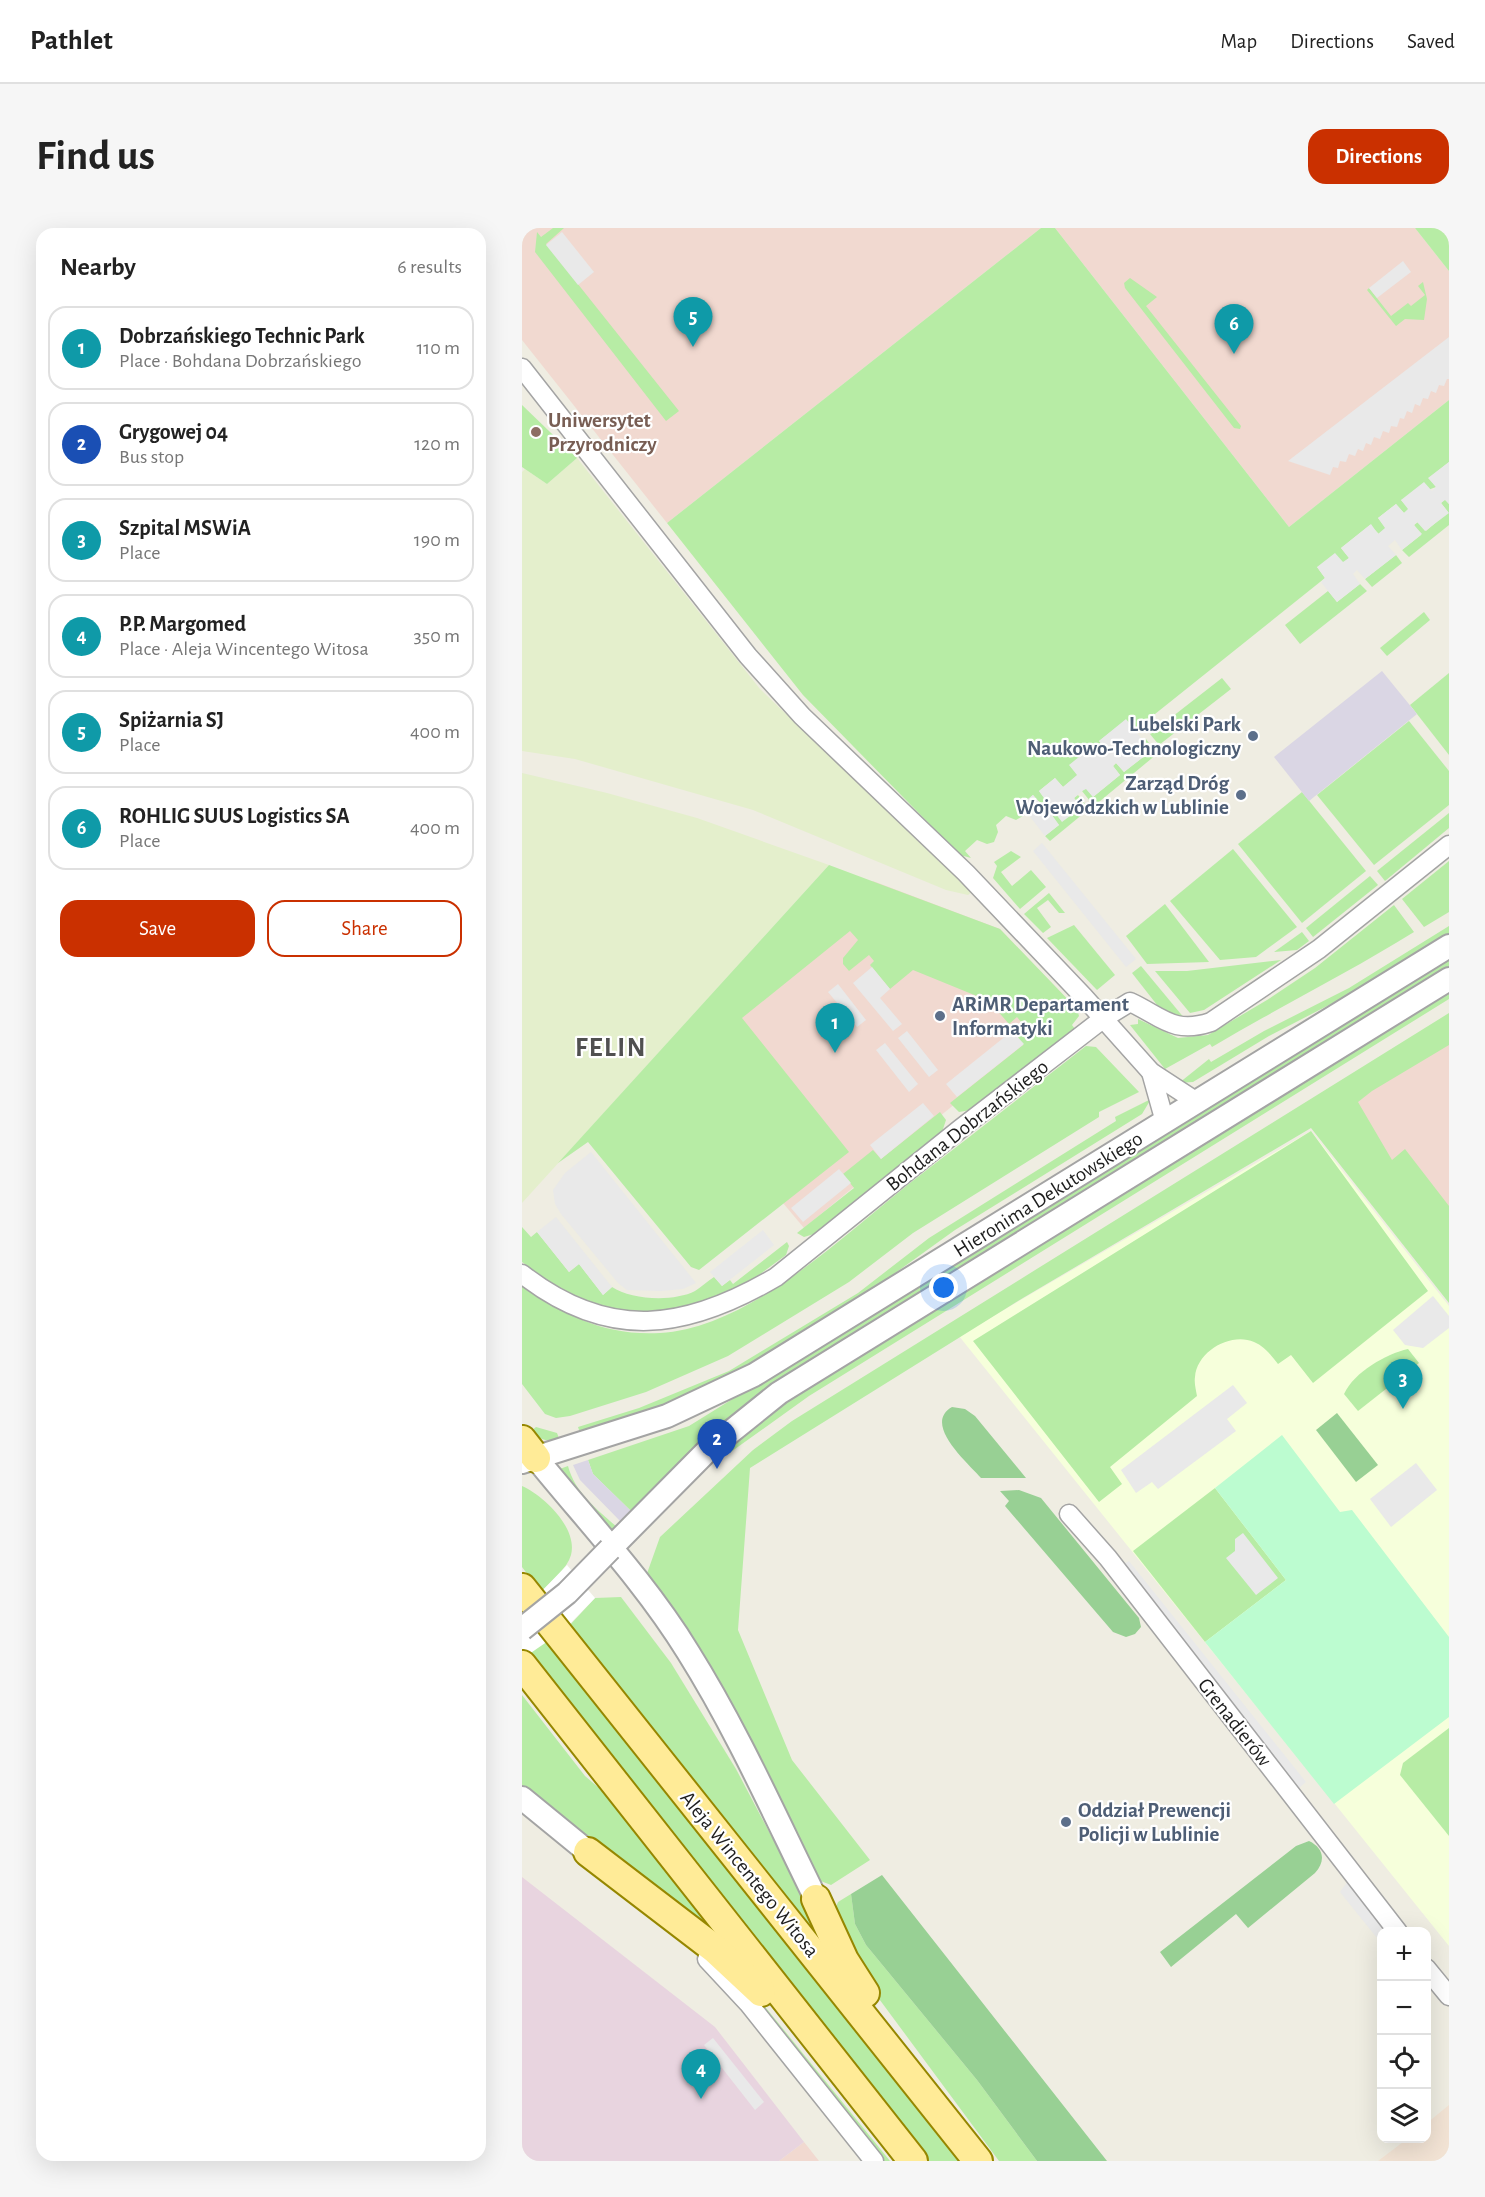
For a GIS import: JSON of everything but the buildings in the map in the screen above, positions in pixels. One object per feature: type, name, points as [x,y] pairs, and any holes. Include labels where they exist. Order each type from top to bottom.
[{"type":"main road","name":"Aleja Wincentego Witosa","points":[[522,1587],[979,2161]]},
{"type":"main road","points":[[522,1665],[913,2161]]},
{"type":"main road","points":[[588,1852],[744,1974],[802,2040],[853,2104],[908,2161]]},
{"type":"main road","points":[[816,1899],[853,1976],[979,2161]]},
{"type":"street","points":[[522,368],[748,656],[802,716],[966,873],[1104,1018],[1151,1072],[1197,1102]]},
{"type":"street","name":"Bohdana Dobrzańskiego","points":[[522,1274],[559,1298],[591,1312],[626,1321],[689,1317],[745,1295],[776,1277],[960,1129],[1104,1018],[1130,1002],[1158,1019],[1181,1028],[1193,1028],[1210,1022],[1311,955],[1449,845]]},
{"type":"street","name":"Hieronima Dekutowskiego","points":[[527,1454],[667,1416],[754,1374],[1449,946]]},
{"type":"street","name":"Hieronima Dekutowskiego","points":[[522,1629],[567,1593],[708,1450],[787,1388],[1449,980]]},
{"type":"street","points":[[1151,1072],[1165,1122]]},
{"type":"street","name":"Aleja Wincentego Witosa","points":[[527,1454],[610,1549],[672,1628],[702,1676],[816,1899]]},
{"type":"street","name":"Grenadierów","points":[[1069,1514],[1108,1558],[1394,1927]]},
{"type":"street","points":[[522,1798],[679,1931],[720,1973],[874,2161]]},
{"type":"street","points":[[1431,1974],[1449,1996]]},
{"type":"shaded area","points":[[522,228],[1041,228],[667,523],[522,340]]},
{"type":"shaded area","points":[[1055,228],[1415,228],[1449,271],[1449,400],[1289,527]]},
{"type":"shaded area","points":[[562,232],[594,272],[578,285],[546,245]]},
{"type":"shaded area","points":[[1403,261],[1411,272],[1377,298],[1369,288]]},
{"type":"shaded area","points":[[1449,337],[1449,379],[1444,386],[1439,385],[1436,393],[1431,391],[1428,399],[1423,398],[1420,406],[1415,404],[1412,413],[1407,411],[1404,419],[1400,418],[1397,427],[1391,426],[1389,433],[1383,431],[1380,439],[1374,437],[1371,445],[1366,443],[1363,451],[1358,449],[1355,456],[1349,454],[1346,462],[1340,461],[1338,468],[1333,467],[1330,475],[1288,461]]},
{"type":"shaded area","points":[[577,458],[760,689],[972,892],[968,895],[946,890],[753,810],[575,759],[522,751],[522,472],[525,469],[547,484]]},
{"type":"shaded area","points":[[1449,462],[1449,504],[1445,500],[1441,503],[1449,513],[1425,531],[1417,522],[1414,525],[1422,534],[1402,550],[1395,540],[1388,546],[1396,555],[1365,579],[1357,570],[1353,574],[1360,584],[1337,602],[1321,582],[1325,578],[1317,567],[1335,553],[1343,562],[1349,558],[1341,548],[1371,524],[1378,534],[1385,528],[1378,518],[1396,504],[1404,513],[1408,509],[1401,500],[1424,482],[1432,491],[1436,487],[1428,478]]},
{"type":"shaded area","points":[[1382,671],[1417,714],[1309,801],[1274,757]]},
{"type":"shaded area","points":[[1126,719],[1151,751],[1124,772],[1116,763],[1113,766],[1120,775],[1093,797],[1086,789],[1082,791],[1074,798],[1082,807],[1062,822],[1055,813],[1052,815],[1059,825],[1045,836],[1021,805],[1033,795],[1041,804],[1046,801],[1039,791],[1055,778],[1063,787],[1077,775],[1069,765],[1095,744],[1103,753],[1107,750],[1099,741]]},
{"type":"shaded area","points":[[522,773],[697,818],[829,865],[522,1203]]},
{"type":"shaded area","points":[[1042,843],[1136,959],[1126,967],[1033,851]]},
{"type":"shaded area","points":[[873,881],[1000,929],[1074,1006],[804,1228],[666,1064]]},
{"type":"shaded area","points":[[872,967],[890,989],[880,998],[902,1024],[893,1031],[853,983]]},
{"type":"shaded area","points":[[838,984],[866,1020],[857,1027],[828,992]]},
{"type":"shaded area","points":[[907,1031],[938,1070],[929,1077],[898,1038]]},
{"type":"shaded area","points":[[1012,1031],[1024,1044],[957,1097],[946,1084]]},
{"type":"shaded area","points":[[1449,1034],[1449,1280],[1324,1122]]},
{"type":"shaded area","points":[[885,1043],[918,1084],[909,1092],[876,1050]]},
{"type":"shaded area","points":[[923,1103],[934,1116],[881,1159],[870,1145]]},
{"type":"shaded area","points":[[1311,1131],[1449,1306],[1449,1946],[959,1336]]},
{"type":"shaded area","points":[[591,1152],[696,1283],[683,1289],[627,1290],[618,1283],[561,1214],[555,1204],[553,1190],[565,1173]]},
{"type":"shaded area","points":[[839,1169],[851,1183],[803,1222],[791,1208]]},
{"type":"shaded area","points":[[556,1217],[612,1287],[603,1295],[579,1264],[569,1272],[537,1232]]},
{"type":"shaded area","points":[[763,1230],[774,1245],[722,1286],[710,1272]]},
{"type":"shaded area","points":[[1433,1296],[1449,1316],[1449,1328],[1423,1348],[1405,1345],[1393,1330]]},
{"type":"shaded area","points":[[1233,1385],[1247,1403],[1227,1419],[1236,1431],[1158,1489],[1152,1482],[1136,1493],[1121,1470]]},
{"type":"shaded area","points":[[588,1460],[593,1474],[632,1512],[622,1523],[580,1480],[573,1465]]},
{"type":"shaded area","points":[[1416,1463],[1437,1490],[1391,1527],[1370,1499]]},
{"type":"shaded area","points":[[1243,1533],[1278,1578],[1256,1595],[1226,1558],[1235,1551],[1235,1539]]},
{"type":"shaded area","points":[[1129,1561],[1306,1782],[1292,1794],[1116,1569]]},
{"type":"shaded area","points":[[522,1877],[715,2027],[804,2142],[779,2161],[522,2161]]},
{"type":"shaded area","points":[[1348,1881],[1387,1927],[1377,1927],[1377,1938],[1340,1892]]},
{"type":"shaded area","points":[[713,2038],[764,2102],[755,2110],[704,2045]]},
{"type":"shaded area","points":[[1449,2105],[1449,2161],[1378,2161],[1402,2143],[1431,2143],[1431,2120]]},
{"type":"shaded area","points":[[804,2142],[819,2161],[779,2161]]},
{"type":"green space","points":[[553,228],[564,228],[546,244],[679,411],[666,421],[535,252],[537,232],[541,237]]},
{"type":"green space","points":[[1041,228],[1055,228],[1289,527],[1449,400],[1449,462],[1429,478],[1436,487],[1401,500],[1409,509],[1404,513],[1396,504],[1378,518],[1386,528],[1379,534],[1370,525],[1341,548],[1349,558],[1343,563],[1317,567],[1325,578],[1135,730],[1126,720],[1099,741],[1107,751],[1103,754],[1096,745],[1070,765],[1078,775],[1063,787],[1055,778],[1039,791],[1046,800],[1041,804],[1033,795],[1021,805],[1028,813],[1016,820],[1006,816],[996,825],[998,832],[994,842],[987,844],[977,840],[965,851],[971,858],[960,855],[803,695],[667,523]]},
{"type":"green space","points":[[1415,228],[1449,228],[1449,271]]},
{"type":"green space","points":[[1130,278],[1157,297],[1146,306],[1241,426],[1240,429],[1234,428],[1125,288],[1124,283]]},
{"type":"green space","points":[[1423,282],[1427,299],[1424,320],[1405,319],[1396,326],[1367,290],[1369,288],[1391,316],[1408,303],[1411,306],[1425,295],[1418,286]]},
{"type":"green space","name":"Uniwersytet Przyrodniczy","points":[[522,405],[577,458],[547,484],[522,467]]},
{"type":"green space","points":[[1445,499],[1449,504],[1449,525],[1409,557],[1402,550],[1421,535],[1414,525],[1418,522],[1426,531],[1448,512],[1441,503]]},
{"type":"green space","points":[[1396,555],[1402,563],[1372,587],[1365,579]]},
{"type":"green space","points":[[1360,584],[1367,591],[1300,644],[1285,625],[1328,591],[1337,602]]},
{"type":"green space","points":[[1424,612],[1430,620],[1387,656],[1380,648]]},
{"type":"green space","points":[[1449,673],[1449,755],[1410,705]]},
{"type":"green space","points":[[1222,678],[1231,689],[1159,745],[1150,734]]},
{"type":"green space","points":[[1409,721],[1449,771],[1449,805],[1374,865],[1317,795]]},
{"type":"green space","points":[[1146,739],[1157,754],[1094,806],[1082,791],[1086,788],[1093,797],[1120,775],[1113,766],[1116,763],[1124,772],[1151,751],[1143,741]]},
{"type":"green space","points":[[1302,792],[1366,871],[1302,923],[1238,844]]},
{"type":"green space","points":[[1078,795],[1089,809],[1050,841],[1045,836],[1059,825],[1051,815],[1081,807],[1074,798]]},
{"type":"green space","points":[[1449,813],[1449,828],[1385,881],[1377,871]]},
{"type":"green space","points":[[1233,849],[1297,927],[1256,957],[1220,960],[1170,901]]},
{"type":"green space","points":[[1011,851],[1021,857],[1001,872],[1012,886],[1031,870],[1046,887],[1020,909],[993,878],[997,866],[994,862]]},
{"type":"green space","points":[[1449,861],[1449,912],[1424,927],[1402,899]]},
{"type":"green space","points":[[829,865],[1000,929],[1077,1009],[1079,1016],[1072,1025],[1075,1029],[971,1110],[959,1112],[950,1103],[1023,1045],[1016,1035],[1025,1027],[1017,1017],[1009,1024],[989,1001],[913,970],[890,989],[870,965],[874,961],[869,955],[849,971],[843,964],[843,958],[858,940],[850,931],[742,1018],[849,1152],[699,1270],[691,1267],[588,1142],[558,1163]]},
{"type":"green space","points":[[1370,876],[1378,885],[1313,937],[1306,928]]},
{"type":"green space","points":[[1049,893],[1065,913],[1059,913],[1048,900],[1037,908],[1051,927],[1043,933],[1024,914]]},
{"type":"green space","points":[[1165,904],[1209,962],[1147,964],[1126,936]]},
{"type":"green space","points":[[1394,905],[1414,932],[1212,1047],[1210,1044],[1165,1069],[1130,1025],[1138,1024],[1138,1019],[1178,1038],[1208,1035],[1315,968]]},
{"type":"green space","points":[[1074,925],[1115,975],[1097,990],[1047,938]]},
{"type":"green space","points":[[1449,926],[1449,934],[1360,989],[1269,1036],[1193,1082],[1179,1083],[1209,1059],[1211,1062],[1264,1031],[1349,988]]},
{"type":"green space","points":[[1302,932],[1309,941],[1297,950],[1274,952]]},
{"type":"green space","points":[[1449,956],[1449,969],[789,1378],[632,1512],[593,1474],[588,1460],[689,1426]]},
{"type":"green space","points":[[1281,960],[1204,1010],[1190,1013],[1155,971],[1187,971]]},
{"type":"green space","points":[[1141,966],[1185,1019],[1161,1010],[1132,973]]},
{"type":"green space","points":[[1449,990],[1449,999],[809,1396],[728,1454],[741,1438],[780,1405]]},
{"type":"green space","points":[[1449,1013],[1449,1045],[1372,1091],[1358,1102],[1392,1160],[1405,1149],[1449,1206],[1449,1303],[1311,1128],[1023,1298],[750,1468],[738,1630],[792,1760],[870,1860],[831,1885],[818,1880],[645,1579],[660,1537],[753,1450],[792,1421]]},
{"type":"green space","points":[[1086,1046],[1096,1047],[1139,1092],[1099,1112],[1099,1117],[913,1233],[849,1282],[728,1356],[646,1392],[570,1416],[556,1418],[545,1414],[522,1384],[522,1285],[570,1315],[621,1331],[660,1333],[694,1327],[727,1315],[761,1297],[793,1276]]},
{"type":"green space","points":[[1151,1099],[1142,1114],[955,1230],[873,1289],[746,1369],[681,1400],[580,1433],[578,1427],[639,1408],[729,1371],[858,1293],[929,1238],[1116,1121],[1115,1117]]},
{"type":"green space","points":[[940,1112],[946,1120],[942,1132],[814,1234],[804,1237],[797,1233],[854,1188],[843,1174],[873,1150],[881,1159]]},
{"type":"green space","points":[[1311,1131],[1428,1291],[1313,1383],[1291,1355],[1278,1364],[1254,1342],[1235,1340],[1217,1346],[1208,1352],[1197,1368],[1195,1386],[1197,1396],[1110,1467],[1122,1484],[1099,1502],[973,1341]]},
{"type":"green space","points":[[522,1227],[531,1237],[537,1232],[569,1272],[579,1264],[603,1295],[612,1287],[641,1297],[676,1297],[695,1291],[714,1277],[722,1286],[730,1280],[733,1284],[787,1242],[789,1246],[786,1255],[748,1283],[685,1311],[631,1313],[588,1303],[557,1287],[522,1262]]},
{"type":"green space","points":[[1408,1349],[1419,1363],[1358,1411],[1344,1394],[1355,1378],[1390,1355]]},
{"type":"green space","points":[[952,1407],[965,1409],[975,1416],[1026,1478],[981,1478],[950,1443],[945,1433],[942,1423],[944,1414]]},
{"type":"green space","points":[[1337,1413],[1378,1465],[1356,1482],[1316,1430]]},
{"type":"green space","points":[[536,1427],[557,1433],[560,1441],[544,1440],[530,1432]]},
{"type":"green space","points":[[1282,1435],[1340,1512],[1352,1510],[1449,1637],[1449,1717],[1334,1804],[1205,1642],[1286,1580],[1215,1488]]},
{"type":"green space","points":[[568,1466],[571,1476],[582,1493],[618,1528],[609,1536],[557,1470]]},
{"type":"green space","points":[[522,1486],[540,1497],[557,1514],[569,1534],[572,1545],[571,1555],[566,1565],[541,1592],[522,1567]]},
{"type":"green space","points":[[1215,1488],[1286,1580],[1205,1642],[1133,1551]]},
{"type":"green space","points":[[1019,1490],[1041,1498],[1139,1618],[1141,1627],[1135,1634],[1126,1637],[1113,1632],[1005,1506],[1009,1501],[1000,1491]]},
{"type":"green space","points":[[621,1597],[671,1663],[736,1769],[844,1974],[568,1627],[595,1598]]},
{"type":"green space","points":[[522,1608],[962,2161],[929,2161],[522,1647]]},
{"type":"green space","points":[[522,1695],[585,1776],[614,1801],[741,1962],[522,1785]]},
{"type":"green space","points":[[1449,1728],[1449,1836],[1400,1775],[1403,1763]]},
{"type":"green space","points":[[1309,1841],[1318,1847],[1322,1855],[1321,1864],[1315,1873],[1248,1928],[1236,1914],[1171,1967],[1160,1952],[1296,1846]]},
{"type":"green space","points":[[882,1875],[1107,2161],[1037,2161],[977,2080],[866,1945],[855,1924],[851,1894]]},
{"type":"green space","points":[[851,1894],[855,1924],[866,1945],[977,2080],[1037,2161],[999,2161],[871,1988],[835,1909],[838,1902]]},
{"type":"green space","points":[[725,1968],[754,1993],[890,2161],[881,2161]]},
{"type":"pier","points":[[567,1565],[595,1598],[564,1630],[522,1659],[522,1606],[541,1592]]},
{"type":"place","name":"Spiżarnia SJ","points":[[693,347]]},
{"type":"place","name":"ROHLIG SUUS Logistics SA","points":[[1234,354]]},
{"type":"place","name":"Uniwersytet Przyrodniczy","points":[[536,432]]},
{"type":"place","name":"Lubelski Park Naukowo-Technologiczny","points":[[1253,736]]},
{"type":"place","name":"Zarząd Dróg Wojewódzkich w Lublinie","points":[[1241,795]]},
{"type":"place","name":"ARiMR Departament Informatyki","points":[[940,1016]]},
{"type":"place","name":"Dobrzańskiego Technic Park","points":[[835,1053]]},
{"type":"place","name":"Szpital MSWiA","points":[[1403,1409]]},
{"type":"place","name":"Grygowej 04","points":[[717,1469]]},
{"type":"place","name":"Oddział Prewencji Policji w Lublinie","points":[[1066,1822]]},
{"type":"place","name":"P.P. Margomed","points":[[701,2099]]},
{"type":"district","name":"FELIN","points":[[611,1047]]}]
